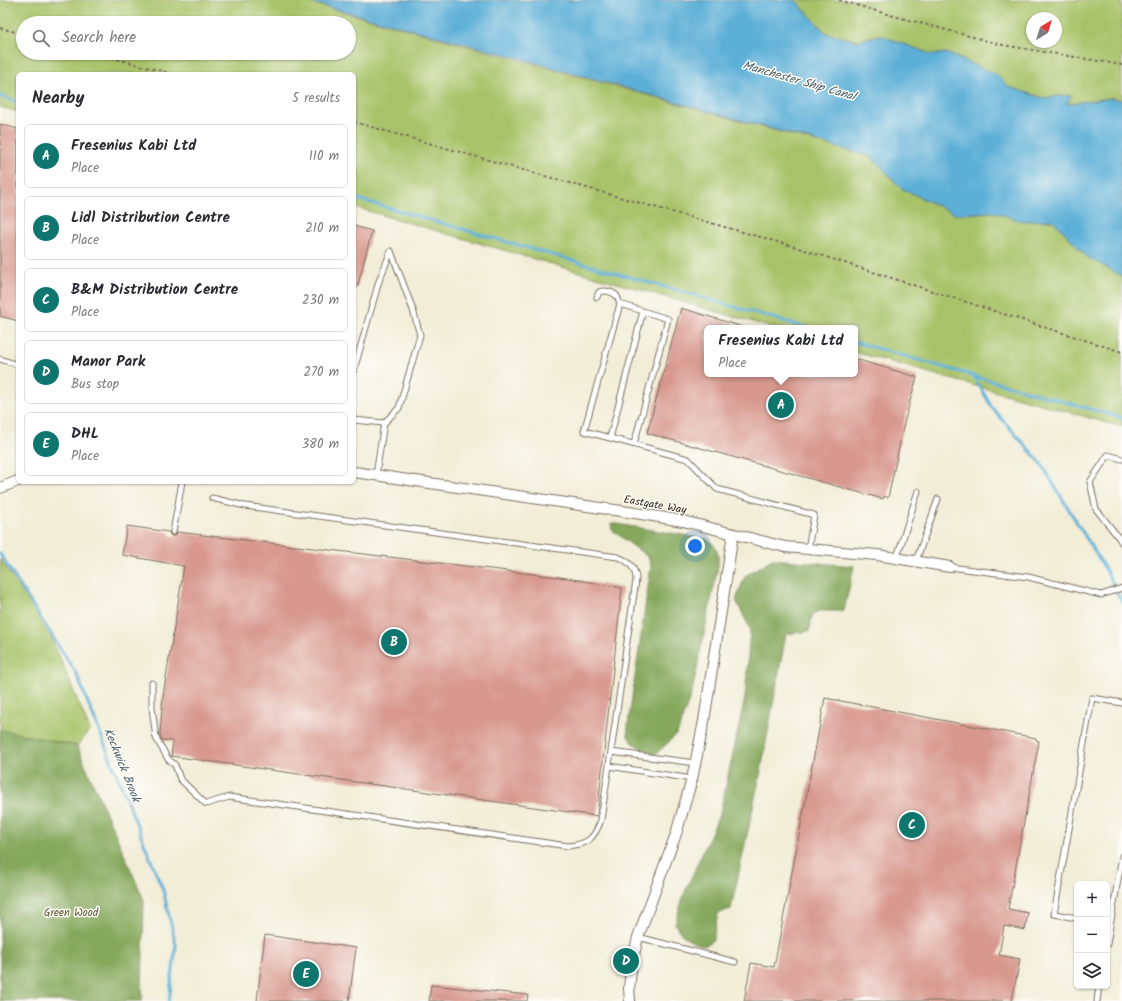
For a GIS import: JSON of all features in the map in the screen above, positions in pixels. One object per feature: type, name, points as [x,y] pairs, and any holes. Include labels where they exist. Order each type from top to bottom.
[{"type":"street","name":"Eastgate Way","points":[[356,472],[683,521],[785,547],[877,554],[950,567]]},
{"type":"street","points":[[0,488],[16,482]]},
{"type":"street","points":[[630,1001],[629,988],[632,963],[638,937],[676,834],[692,779],[704,721],[733,534]]},
{"type":"lane","points":[[356,363],[379,281],[391,251],[413,310],[420,335],[399,408],[384,423],[376,475]]},
{"type":"lane","points":[[597,297],[599,292],[603,290],[616,295],[620,304],[584,431],[688,459],[717,489],[814,515],[808,549]]},
{"type":"lane","points":[[620,304],[668,319],[634,444]]},
{"type":"lane","points":[[610,438],[643,311]]},
{"type":"lane","points":[[0,359],[16,364]]},
{"type":"lane","points":[[356,420],[384,423]]},
{"type":"lane","points":[[1122,459],[1108,455],[1090,482],[1096,509],[1122,543]]},
{"type":"lane","points":[[173,532],[182,484]]},
{"type":"lane","points":[[896,558],[918,490]]},
{"type":"lane","points":[[152,683],[154,728],[158,743],[168,759],[175,765],[180,779],[206,804],[229,797],[568,846],[585,843],[595,833],[601,820],[636,580],[635,571],[629,562],[618,557],[245,506],[212,498]]},
{"type":"lane","points":[[916,561],[938,499]]},
{"type":"lane","points":[[950,567],[1028,577],[1101,595],[1122,588]]},
{"type":"lane","points":[[1074,917],[1054,914],[1092,698],[1122,703]]},
{"type":"lane","points":[[611,752],[695,763]]},
{"type":"lane","points":[[609,766],[692,779]]},
{"type":"lane","points":[[1110,919],[1122,856]]},
{"type":"lane","points":[[638,937],[735,962]]},
{"type":"lane","points":[[1097,1001],[1099,989]]},
{"type":"path","points":[[839,0],[1004,45],[1122,65]]},
{"type":"path","points":[[0,28],[16,32]]},
{"type":"path","points":[[120,60],[165,72]]},
{"type":"path","points":[[356,123],[792,246],[1122,352]]},
{"type":"green space","points":[[0,0],[301,0],[872,157],[901,188],[955,214],[995,212],[1021,221],[1053,220],[1087,257],[1122,276],[1122,427],[858,353],[858,325],[763,325],[356,208],[356,72],[16,72],[16,111],[0,107]]},
{"type":"green space","points":[[795,0],[1122,0],[1122,100],[1111,98],[1066,104],[1070,95],[1043,98],[1009,87],[996,74],[946,53],[933,55],[880,35],[857,41],[826,33]]},
{"type":"green space","points":[[611,523],[706,539],[713,544],[718,554],[718,567],[692,692],[677,734],[655,755],[636,745],[628,736],[628,725],[651,566],[648,557],[612,530]]},
{"type":"green space","points":[[0,559],[49,632],[90,730],[77,746],[0,730]]},
{"type":"green space","points":[[772,559],[854,566],[844,611],[820,611],[813,614],[809,631],[786,634],[760,775],[731,909],[718,913],[713,940],[705,946],[687,939],[675,924],[684,894],[720,813],[745,698],[750,629],[736,600],[745,576]]},
{"type":"green space","name":"Green Wood","points":[[0,730],[77,746],[144,900],[142,1001],[0,1001]]},
{"type":"water","name":"Manchester Ship Canal","points":[[302,0],[795,0],[826,33],[857,41],[880,35],[933,55],[946,53],[996,74],[1009,87],[1043,98],[1071,95],[1067,104],[1111,98],[1122,100],[1122,276],[1087,257],[1053,220],[1021,221],[995,212],[955,214],[901,188],[872,157],[515,57]]},
{"type":"building","points":[[0,124],[16,128],[16,320],[0,316]]},
{"type":"building","points":[[356,227],[372,231],[356,288]]},
{"type":"building","points":[[681,308],[737,325],[704,325],[704,377],[858,377],[858,360],[917,377],[905,419],[888,498],[884,496],[883,499],[647,433]]},
{"type":"building","points":[[127,526],[169,532],[170,535],[173,536],[176,535],[177,532],[567,578],[622,588],[597,816],[171,756],[173,741],[162,740],[160,734],[163,696],[184,566],[122,555]]},
{"type":"building","points":[[825,698],[1036,738],[1036,740],[1039,741],[1008,909],[1028,913],[1025,930],[1004,926],[999,955],[1020,959],[1012,1001],[744,1001],[751,963],[774,967]]},
{"type":"building","points":[[265,935],[356,948],[349,1001],[257,1001]]},
{"type":"building","points":[[431,985],[528,995],[527,1001],[429,1001]]},
{"type":"waterway","points":[[0,96],[16,101]]},
{"type":"waterway","points":[[356,199],[798,325]]},
{"type":"waterway","points":[[858,343],[1122,418]]},
{"type":"waterway","points":[[974,376],[992,408],[1040,462],[1107,572],[1122,602]]},
{"type":"waterway","name":"Keckwick Brook","points":[[0,554],[76,673],[163,890],[176,945],[169,1001]]},
{"type":"place","name":"Fresenius Kabi Ltd","points":[[781,405]]},
{"type":"place","name":"Lidl Distribution Centre","points":[[394,642]]},
{"type":"place","name":"B&M Distribution Centre","points":[[912,825]]},
{"type":"place","name":"Manor Park","points":[[626,961]]},
{"type":"place","name":"DHL","points":[[306,974]]}]
